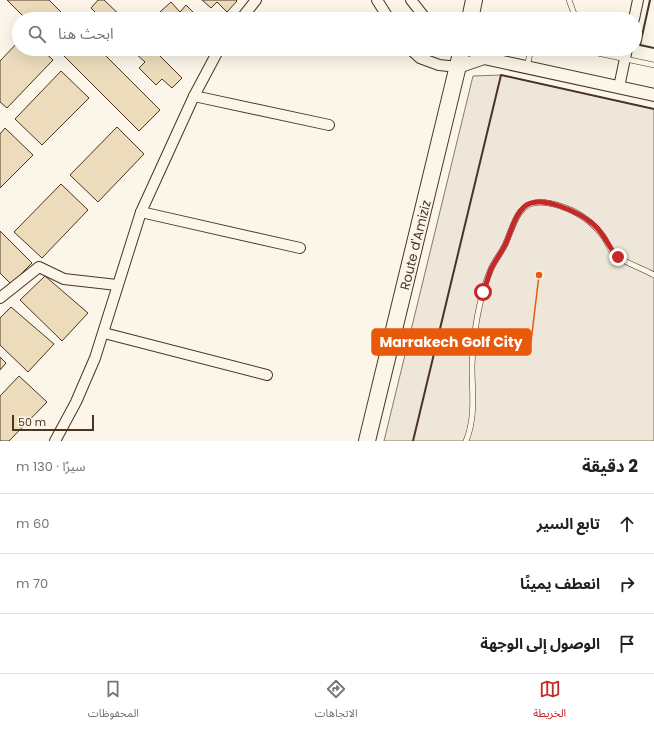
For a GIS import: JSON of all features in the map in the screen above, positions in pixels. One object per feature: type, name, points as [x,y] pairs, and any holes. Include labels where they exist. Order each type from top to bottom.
[{"type":"main road","points":[[471,12],[474,0]]},
{"type":"main road","name":"Route d'Amiziz","points":[[367,441],[460,56]]},
{"type":"street","points":[[246,12],[256,0]]},
{"type":"street","points":[[377,0],[385,12]]},
{"type":"street","points":[[411,0],[420,12]]},
{"type":"street","points":[[635,12],[638,0]]},
{"type":"street","points":[[55,441],[76,402],[95,358],[141,212],[194,96],[215,56]]},
{"type":"street","points":[[418,56],[439,65],[458,67],[484,58]]},
{"type":"street","points":[[481,56],[484,58],[654,95]]},
{"type":"street","points":[[619,87],[626,56]]},
{"type":"street","points":[[194,96],[329,125]]},
{"type":"street","points":[[141,212],[300,248]]},
{"type":"street","points":[[0,298],[39,267],[64,279],[117,285]]},
{"type":"street","points":[[104,333],[267,376]]},
{"type":"lane","points":[[569,0],[573,12]]},
{"type":"lane","points":[[527,67],[529,56]]},
{"type":"lane","points":[[631,56],[654,65]]},
{"type":"lane","points":[[466,441],[472,423],[472,367],[474,342],[483,292],[492,268],[517,217],[524,207],[530,203],[537,202],[572,211],[595,226],[604,236],[613,253],[618,257],[654,275]]},
{"type":"shaded area","points":[[501,75],[654,109],[654,441],[384,441],[473,76]]},
{"type":"building","points":[[7,0],[49,0],[61,12],[19,12]]},
{"type":"building","points":[[98,0],[104,0],[117,12],[95,12],[91,8]]},
{"type":"building","points":[[202,0],[237,1],[227,12],[217,2],[211,8]]},
{"type":"building","points":[[171,2],[180,12],[160,12]]},
{"type":"building","points":[[186,5],[193,12],[180,12]]},
{"type":"building","points":[[12,48],[12,56],[49,56],[53,60],[7,108],[0,102],[0,61]]},
{"type":"building","points":[[64,56],[106,56],[160,110],[139,131]]},
{"type":"building","points":[[138,56],[160,56],[182,78],[172,88],[162,79],[156,85],[139,68],[145,62]]},
{"type":"building","points":[[61,71],[89,98],[42,145],[15,119]]},
{"type":"building","points":[[117,127],[144,154],[98,202],[70,175]]},
{"type":"building","points":[[5,128],[33,155],[0,188],[0,134]]},
{"type":"building","points":[[61,184],[88,210],[42,258],[14,232]]},
{"type":"building","points":[[0,231],[32,263],[11,284],[0,273]]},
{"type":"building","points":[[45,276],[88,313],[62,341],[20,300]]},
{"type":"building","points":[[11,307],[54,344],[28,372],[0,345],[0,318]]},
{"type":"building","points":[[0,357],[6,363],[0,370]]},
{"type":"building","points":[[19,376],[47,402],[9,441],[0,441],[0,396]]},
{"type":"wall","points":[[642,36],[650,0]]},
{"type":"wall","points":[[642,45],[654,48]]},
{"type":"wall","points":[[413,441],[501,75],[654,109]]},
{"type":"place","name":"Marrakech Golf City","points":[[539,275]]},
{"type":"route","points":[[483,292],[492,268],[505,244],[514,222],[524,207],[530,203],[537,202],[549,204],[572,211],[584,218],[595,226],[604,236],[613,253],[618,257]]}]
